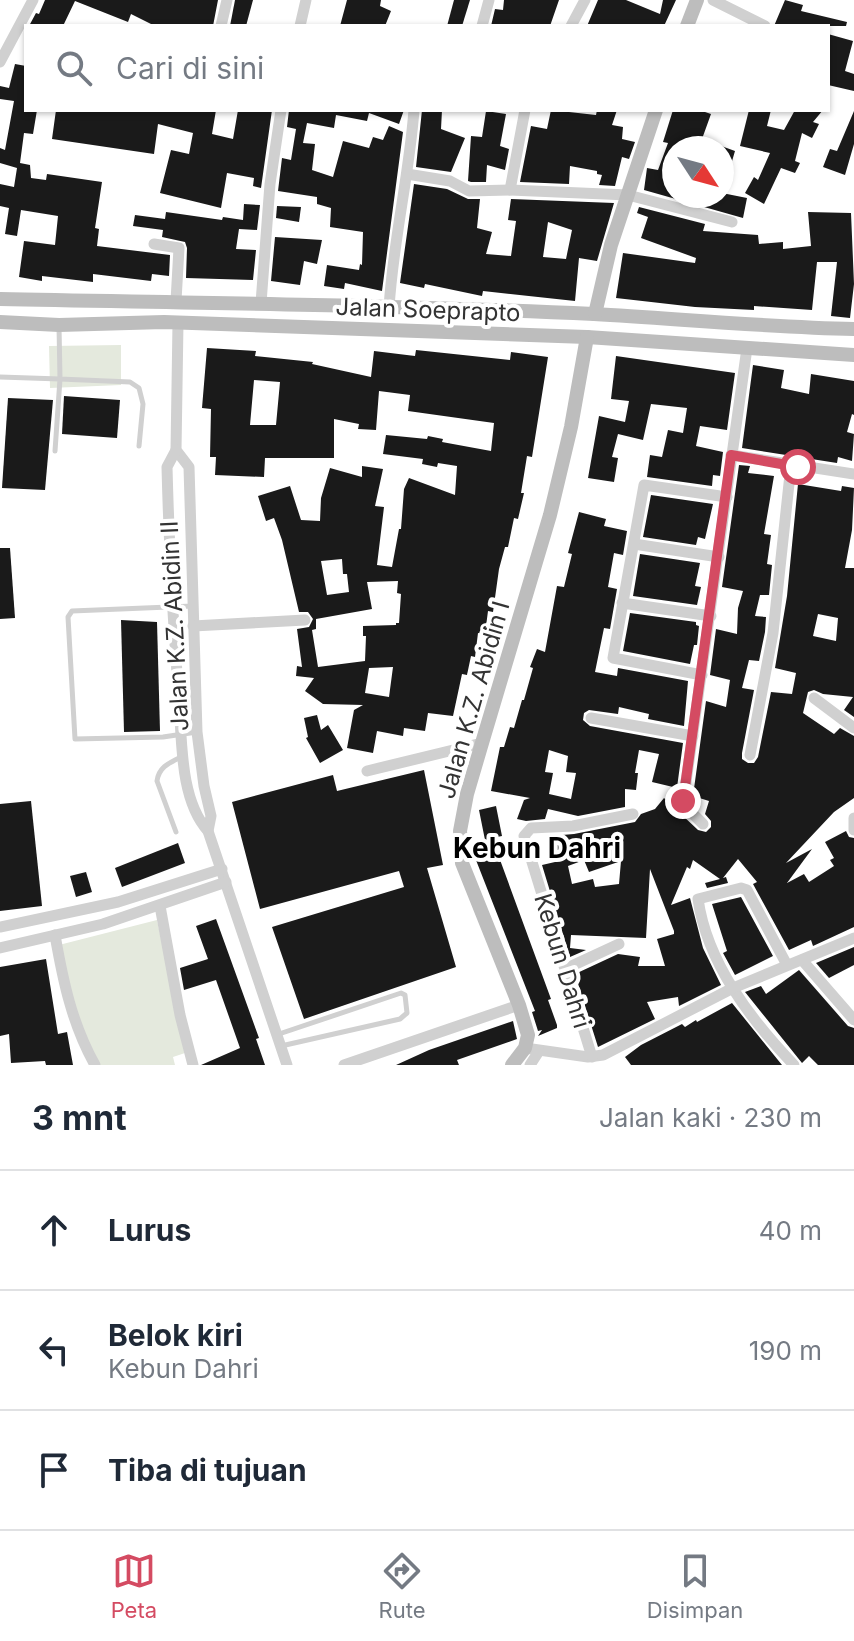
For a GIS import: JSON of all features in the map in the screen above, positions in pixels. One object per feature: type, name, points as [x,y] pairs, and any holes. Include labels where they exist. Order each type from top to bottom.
[{"type":"main road","points":[[688,24],[697,0]]},
{"type":"main road","points":[[595,314],[611,245],[655,112]]},
{"type":"main road","name":"Jalan Soeprapto","points":[[0,299],[261,303],[595,314],[769,328],[854,329]]},
{"type":"main road","name":"Jalan Soeprapto","points":[[0,322],[59,325],[178,323],[587,337],[854,355]]},
{"type":"main road","name":"Jalan K.Z. Abidin I","points":[[532,1050],[519,1005],[462,863],[460,831],[467,794],[550,515],[571,427],[587,337]]},
{"type":"main road","points":[[512,1065],[532,1050]]},
{"type":"street","points":[[0,62],[33,0]]},
{"type":"street","points":[[221,24],[227,0]]},
{"type":"street","points":[[300,24],[306,0]]},
{"type":"street","points":[[483,24],[489,0]]},
{"type":"street","points":[[572,24],[585,0]]},
{"type":"street","points":[[713,0],[761,24]]},
{"type":"street","points":[[261,303],[270,184],[281,112]]},
{"type":"street","points":[[389,308],[391,262],[407,174],[414,112]]},
{"type":"street","points":[[510,190],[525,112]]},
{"type":"street","points":[[407,174],[450,181],[469,191],[628,195],[732,222]]},
{"type":"street","points":[[154,244],[179,248],[176,301]]},
{"type":"street","points":[[178,323],[176,450],[189,467],[197,732],[211,816],[208,831],[287,1065]]},
{"type":"street","points":[[703,824],[683,801],[747,348]]},
{"type":"street","name":"Jalan K.Z. Abidin II","points":[[176,450],[167,467],[171,607],[180,735],[192,802],[199,821],[208,831]]},
{"type":"street","points":[[731,455],[854,474]]},
{"type":"street","points":[[750,755],[773,633],[791,465]]},
{"type":"street","points":[[702,675],[613,658],[644,485],[727,497]]},
{"type":"street","points":[[634,544],[719,557]]},
{"type":"street","points":[[622,603],[711,616]]},
{"type":"street","points":[[193,626],[305,620]]},
{"type":"street","points":[[814,698],[854,728]]},
{"type":"street","points":[[591,718],[693,736]]},
{"type":"street","points":[[367,771],[482,743]]},
{"type":"street","name":"Kebun Dahri","points":[[591,1060],[525,834],[531,828],[581,825],[633,814]]},
{"type":"street","points":[[854,818],[854,830]]},
{"type":"street","points":[[0,927],[90,908],[222,869]]},
{"type":"street","points":[[0,948],[92,926],[226,882]]},
{"type":"street","points":[[787,965],[746,889],[698,899],[709,939],[733,988],[749,1013],[794,1065]]},
{"type":"street","points":[[160,906],[180,1015],[193,1065]]},
{"type":"street","points":[[90,908],[92,926]]},
{"type":"street","points":[[55,935],[74,1022],[95,1065]]},
{"type":"street","points":[[530,1065],[532,1050],[591,1060],[733,988],[854,938]]},
{"type":"street","points":[[565,969],[619,944]]},
{"type":"street","points":[[802,960],[854,1020]]},
{"type":"street","points":[[344,1065],[519,1005]]},
{"type":"lane","points":[[55,451],[60,379],[59,325]]},
{"type":"lane","points":[[0,377],[130,382],[142,395],[139,446]]},
{"type":"lane","points":[[194,606],[70,613],[75,737],[79,740],[197,732]]},
{"type":"lane","points":[[176,832],[157,781],[158,773],[164,766],[182,757]]},
{"type":"lane","points":[[401,993],[405,995],[407,1013],[400,1019],[280,1040],[401,993]]},
{"type":"shaded area","points":[[121,345],[121,385],[50,388],[49,346]]},
{"type":"shaded area","points":[[157,920],[185,1053],[173,1057],[175,1065],[94,1065],[55,946]]},
{"type":"building","points":[[45,0],[218,0],[213,24],[151,24],[131,14],[128,22],[75,1],[64,24],[30,24],[36,13],[39,14]]},
{"type":"building","points":[[235,0],[253,0],[247,24],[230,24]]},
{"type":"building","points":[[347,0],[381,0],[380,6],[391,11],[386,24],[341,24]]},
{"type":"building","points":[[454,0],[470,0],[463,24],[448,24]]},
{"type":"building","points":[[504,0],[559,0],[551,24],[491,24],[495,9],[503,10]]},
{"type":"building","points":[[598,0],[626,0],[660,14],[663,0],[676,0],[665,24],[588,24]]},
{"type":"building","points":[[785,0],[803,5],[801,11],[847,22],[846,26],[775,24]]},
{"type":"building","points":[[830,35],[853,41],[845,71],[854,74],[854,91],[830,85]]},
{"type":"building","points":[[15,64],[24,66],[24,112],[37,112],[33,134],[24,133],[20,163],[30,165],[31,178],[46,180],[47,174],[102,182],[95,228],[99,229],[97,246],[170,255],[169,276],[152,274],[151,281],[93,274],[93,282],[42,276],[42,281],[19,277],[24,241],[55,245],[58,216],[21,210],[17,236],[5,234],[9,208],[0,206],[0,184],[14,187],[17,168],[0,163],[0,148],[5,150],[14,101],[0,99],[0,86],[9,88]]},
{"type":"building","points":[[854,111],[854,144],[845,175],[823,167],[830,149],[837,151]]},
{"type":"building","points":[[56,112],[216,112],[212,134],[233,139],[238,112],[272,112],[261,188],[253,186],[254,178],[227,173],[221,208],[160,193],[171,150],[189,154],[193,133],[158,124],[154,154],[52,139]]},
{"type":"building","points":[[289,112],[403,112],[399,124],[369,113],[367,121],[336,115],[334,128],[307,123],[303,143],[315,144],[312,170],[333,177],[343,141],[369,148],[373,137],[383,140],[389,126],[403,132],[382,291],[345,283],[344,289],[324,286],[327,265],[359,270],[362,265],[363,232],[330,227],[331,208],[317,204],[317,197],[278,191],[282,158],[291,160],[296,129],[287,127]]},
{"type":"building","points":[[422,112],[442,112],[441,129],[465,138],[451,172],[416,167]]},
{"type":"building","points":[[486,112],[506,114],[500,146],[509,149],[505,170],[487,165],[486,182],[471,182],[468,181],[471,136],[482,137]]},
{"type":"building","points":[[551,112],[596,115],[597,112],[616,112],[612,125],[623,127],[622,139],[635,142],[629,159],[622,157],[615,186],[599,185],[602,175],[597,171],[570,166],[569,184],[520,182],[531,126],[547,129]]},
{"type":"building","points":[[672,112],[711,114],[703,136],[665,136]]},
{"type":"building","points":[[748,112],[770,112],[767,126],[784,130],[794,112],[821,112],[813,122],[819,124],[812,138],[802,133],[795,161],[800,163],[795,173],[781,168],[764,204],[745,193],[754,177],[758,180],[770,153],[740,146]]},
{"type":"building","points":[[662,159],[662,195],[644,190],[647,168],[658,170]]},
{"type":"building","points":[[414,184],[447,189],[468,199],[480,199],[477,228],[492,232],[486,254],[511,256],[516,221],[508,220],[511,199],[614,203],[597,261],[579,258],[575,301],[483,291],[482,296],[425,284],[424,288],[400,283]],"holes":[[[548,222],[572,230],[566,259],[543,257]]]},
{"type":"building","points":[[734,195],[747,198],[743,218],[708,208],[734,208]]},
{"type":"building","points":[[244,204],[260,205],[257,230],[239,229],[236,249],[256,250],[253,280],[186,278],[185,242],[162,237],[163,230],[133,226],[135,215],[165,219],[166,212],[243,220]]},
{"type":"building","points":[[277,206],[301,207],[299,222],[276,218]]},
{"type":"building","points":[[639,207],[705,224],[703,231],[758,235],[759,244],[783,242],[783,249],[811,246],[808,212],[851,213],[854,284],[850,318],[831,316],[837,262],[817,262],[812,310],[754,306],[754,310],[695,307],[616,298],[623,253],[695,263],[696,258],[641,238],[648,217],[637,213]]},
{"type":"building","points":[[275,237],[322,240],[317,264],[304,261],[300,285],[271,281]]},
{"type":"building","points":[[207,348],[256,351],[255,356],[313,362],[371,377],[374,351],[415,356],[416,350],[510,360],[511,352],[548,357],[532,457],[527,456],[518,519],[514,518],[508,547],[505,547],[499,569],[493,612],[488,611],[485,634],[478,633],[475,657],[471,656],[467,675],[462,674],[453,716],[428,713],[425,731],[404,728],[403,736],[377,731],[373,753],[347,748],[354,710],[363,705],[323,704],[305,691],[314,678],[296,676],[297,666],[302,667],[297,629],[309,627],[313,619],[308,612],[299,612],[282,540],[274,518],[266,521],[258,496],[290,486],[301,520],[320,521],[321,498],[330,468],[362,477],[362,466],[383,469],[375,506],[384,507],[377,565],[392,567],[401,529],[404,489],[409,478],[455,495],[457,466],[438,463],[437,467],[422,464],[423,459],[383,454],[386,435],[427,439],[428,436],[443,439],[442,442],[491,451],[494,423],[408,411],[410,395],[379,391],[376,430],[358,429],[359,424],[334,419],[334,458],[265,458],[264,477],[215,475],[216,457],[210,457],[211,409],[202,408]],"holes":[[[254,380],[280,382],[276,425],[250,425]],[[342,559],[349,592],[327,595],[321,561]],[[398,581],[397,593],[401,594],[399,623],[363,626],[363,636],[366,636],[365,661],[318,667],[312,630],[316,629],[316,619],[372,609],[367,582]],[[393,667],[389,697],[365,693],[369,668]]]},
{"type":"building","points":[[616,356],[735,373],[727,430],[700,426],[696,446],[723,452],[720,476],[713,475],[712,486],[647,477],[650,455],[662,457],[668,430],[683,433],[687,408],[651,404],[643,440],[618,434],[612,457],[618,458],[614,482],[588,478],[599,416],[625,422],[629,401],[611,399]]},
{"type":"building","points":[[753,365],[784,370],[781,388],[809,394],[811,374],[854,381],[854,415],[847,432],[854,434],[852,461],[838,457],[837,463],[742,448]]},
{"type":"building","points":[[64,396],[120,400],[117,438],[62,434]]},
{"type":"building","points":[[8,398],[53,400],[45,490],[2,488]]},
{"type":"building","points":[[739,465],[750,466],[748,473],[774,476],[764,534],[771,535],[767,564],[772,565],[769,595],[760,595],[755,616],[766,617],[765,632],[759,661],[749,660],[742,688],[754,690],[742,759],[754,763],[758,757],[771,692],[792,694],[796,673],[775,668],[787,596],[798,484],[841,491],[842,486],[854,488],[852,530],[845,568],[854,568],[854,717],[844,710],[853,697],[814,690],[808,692],[803,713],[834,734],[840,728],[854,736],[854,798],[834,812],[786,863],[812,849],[787,883],[804,874],[809,882],[834,866],[830,860],[834,858],[825,842],[846,831],[849,837],[854,838],[854,927],[813,946],[811,940],[789,950],[753,884],[757,882],[738,859],[723,878],[726,877],[728,883],[707,888],[705,883],[720,879],[693,860],[671,905],[690,898],[703,948],[721,985],[679,1006],[678,997],[647,1002],[655,1019],[598,1047],[575,974],[618,954],[640,957],[638,966],[665,966],[657,939],[674,934],[674,931],[650,869],[646,938],[571,935],[570,948],[586,950],[570,957],[542,865],[555,862],[550,836],[635,822],[641,814],[655,809],[664,798],[698,830],[706,832],[711,827],[711,821],[705,814],[709,801],[693,796],[706,701],[726,707],[730,680],[710,675],[716,629],[737,634],[738,608],[743,591],[722,587]],"holes":[[[818,614],[838,618],[836,641],[813,636]],[[584,860],[589,872],[621,861],[619,884],[595,887],[593,879],[572,884],[568,866]]]},
{"type":"building","points":[[651,495],[713,504],[705,539],[698,537],[696,545],[643,537]]},
{"type":"building","points":[[579,512],[606,519],[604,526],[627,531],[623,555],[614,553],[608,587],[617,589],[610,629],[604,628],[595,672],[617,676],[618,668],[688,681],[684,726],[648,719],[649,714],[619,707],[618,714],[589,710],[584,713],[583,720],[590,726],[683,743],[676,795],[668,793],[673,787],[652,782],[659,754],[639,750],[636,790],[625,789],[625,807],[578,816],[548,809],[545,819],[526,821],[517,819],[524,800],[530,798],[491,791],[500,747],[504,747],[510,727],[514,728],[533,668],[530,667],[537,649],[545,652],[557,586],[564,587],[572,554],[568,553]],"holes":[[[549,750],[568,756],[566,772],[576,773],[571,799],[549,794],[553,773],[545,772]]]},
{"type":"building","points":[[0,548],[10,548],[15,618],[0,619]]},
{"type":"building","points":[[640,554],[700,563],[695,586],[701,587],[697,605],[633,596]]},
{"type":"building","points":[[630,613],[696,622],[699,626],[697,645],[694,645],[690,664],[623,651]]},
{"type":"building","points":[[121,620],[157,622],[160,731],[124,732]]},
{"type":"building","points":[[317,715],[321,730],[328,725],[343,750],[320,763],[306,738],[304,718]]},
{"type":"building","points":[[424,770],[443,865],[427,868],[456,967],[304,1019],[272,927],[404,887],[399,871],[260,909],[232,802],[333,775],[337,791]]},
{"type":"building","points":[[31,801],[42,906],[0,911],[0,804]]},
{"type":"building","points":[[496,806],[502,836],[492,838],[551,999],[548,1000],[557,1025],[557,1028],[538,1036],[542,1030],[538,1031],[532,1012],[535,1011],[474,855],[487,850],[479,810]]},
{"type":"building","points":[[178,843],[185,863],[122,887],[115,868]]},
{"type":"building","points":[[86,872],[92,892],[76,897],[70,876]]},
{"type":"building","points":[[741,897],[773,956],[735,975],[723,953],[727,951],[712,904]]},
{"type":"building","points":[[216,919],[259,1038],[256,1039],[265,1065],[201,1065],[240,1048],[216,980],[184,990],[180,968],[208,959],[196,926]]},
{"type":"building","points":[[854,947],[854,965],[829,978],[816,963]]},
{"type":"building","points":[[46,959],[58,1034],[67,1032],[73,1065],[46,1065],[45,1061],[11,1063],[9,1034],[0,1036],[0,967]]},
{"type":"building","points":[[799,970],[848,1026],[854,1028],[854,1065],[818,1065],[809,1056],[802,1063],[745,992],[761,986],[766,994]]},
{"type":"building","points":[[732,1003],[782,1065],[631,1065],[625,1057],[682,1024],[685,1027],[697,1022]]},
{"type":"building","points":[[513,1021],[517,1039],[457,1060],[459,1065],[396,1065],[429,1050]]},
{"type":"district","name":"Kebun Dahri","points":[[537,848]]},
{"type":"route","points":[[683,801],[731,455],[798,467]]}]
